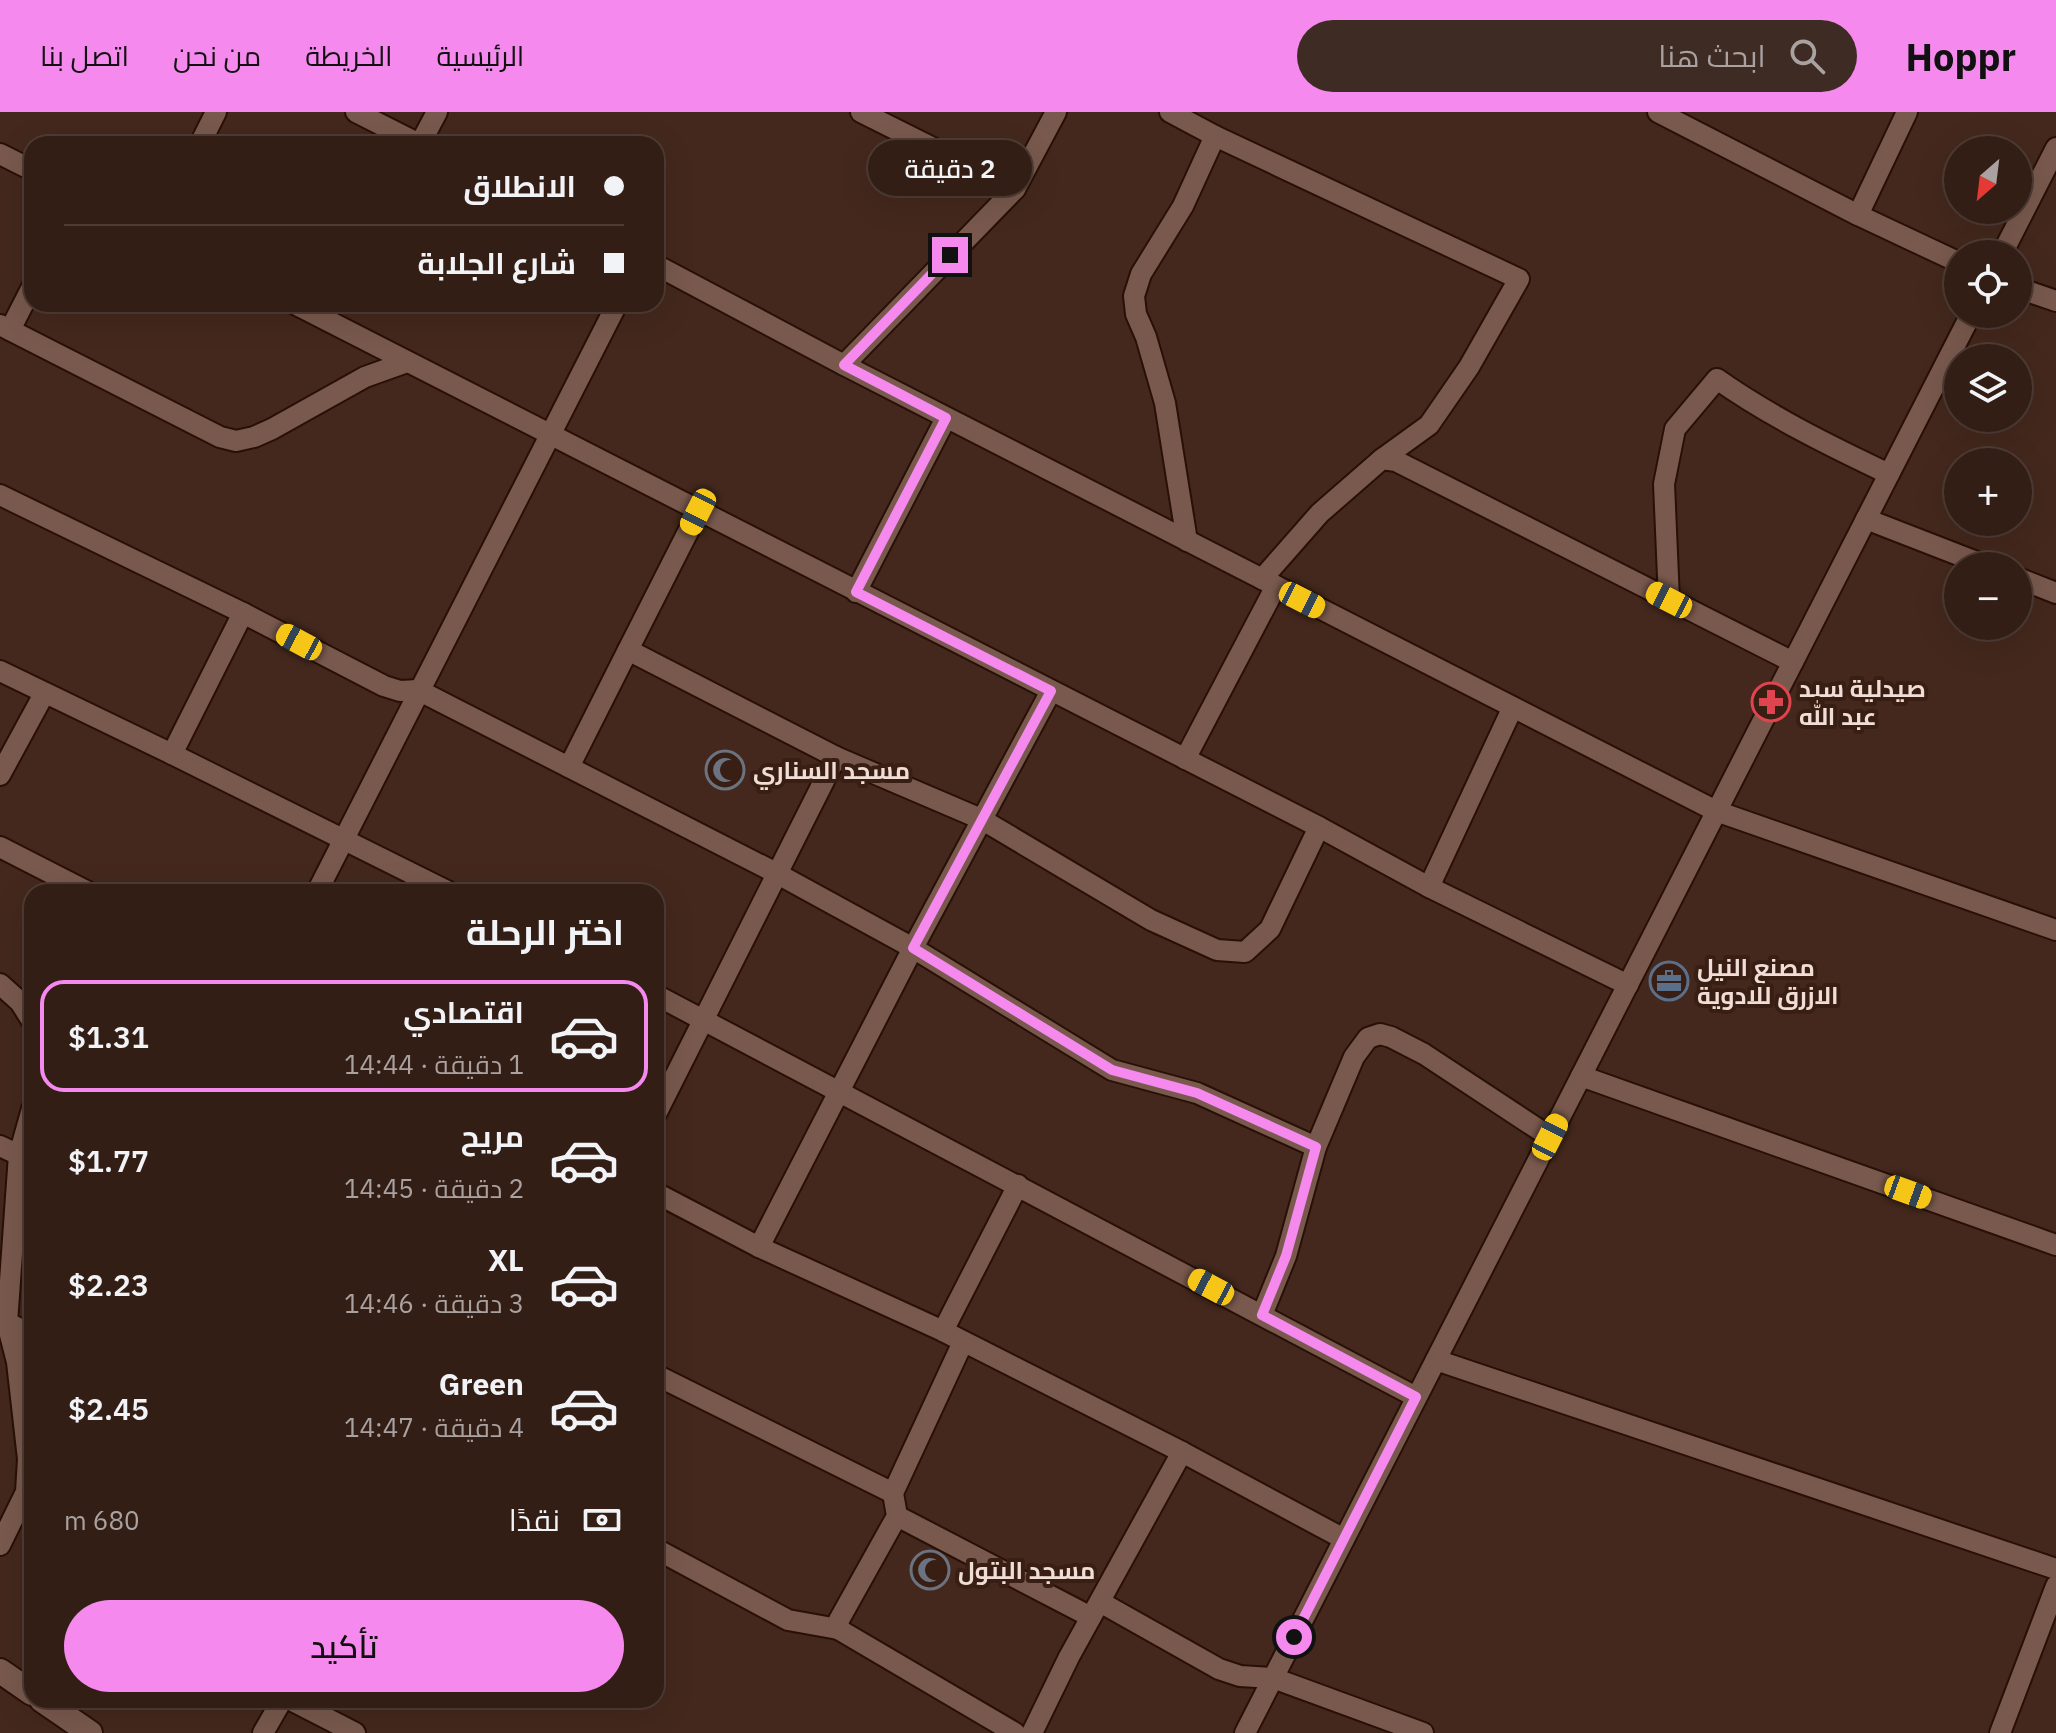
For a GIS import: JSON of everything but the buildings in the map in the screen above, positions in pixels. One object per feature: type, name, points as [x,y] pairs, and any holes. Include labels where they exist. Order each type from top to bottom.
[{"type":"street","points":[[204,136],[216,112]]},
{"type":"street","points":[[356,112],[404,136]]},
{"type":"street","points":[[424,136],[437,112]]},
{"type":"street","points":[[861,112],[1015,189]]},
{"type":"street","points":[[844,365],[1015,189],[1056,112]]},
{"type":"street","points":[[1170,112],[1519,279],[1469,367],[1429,425],[1382,459],[1320,513],[1269,582],[1185,759]]},
{"type":"street","points":[[1658,112],[1858,215],[1944,255]]},
{"type":"street","points":[[1858,215],[1907,112]]},
{"type":"street","points":[[1187,541],[1165,403],[1136,314],[1134,296],[1141,274],[1183,206],[1215,136]]},
{"type":"street","points":[[2009,240],[2056,148]]},
{"type":"street","points":[[0,154],[24,166]]},
{"type":"street","points":[[664,269],[946,418],[1716,811],[2056,930]]},
{"type":"street","points":[[2032,293],[2056,301]]},
{"type":"street","points":[[24,299],[5,328],[220,437],[236,441],[272,429],[365,377],[407,362]]},
{"type":"street","points":[[310,312],[1319,827],[1429,887],[1628,985]]},
{"type":"street","points":[[321,884],[613,312]]},
{"type":"street","points":[[1245,1733],[1964,328]]},
{"type":"street","points":[[1669,600],[1664,484],[1675,429],[1717,379],[1748,401],[1889,474]]},
{"type":"street","points":[[856,592],[946,418]]},
{"type":"street","points":[[1382,459],[1396,461],[1793,662]]},
{"type":"street","points":[[0,495],[243,613],[384,686],[400,691],[418,690],[776,873],[913,948],[1112,1070],[1197,1093],[1316,1147]]},
{"type":"street","points":[[569,767],[698,512]]},
{"type":"street","points":[[1866,519],[1951,552]]},
{"type":"street","points":[[2032,584],[2056,593]]},
{"type":"street","points":[[172,754],[243,613]]},
{"type":"street","points":[[628,650],[836,757],[981,819],[1151,920],[1217,950],[1245,952],[1270,929],[1319,827]]},
{"type":"street","points":[[0,671],[433,884]]},
{"type":"street","points":[[759,1247],[913,948],[1051,691]]},
{"type":"street","points":[[0,775],[44,694]]},
{"type":"street","points":[[1429,887],[1512,709]]},
{"type":"street","points":[[664,1097],[836,757]]},
{"type":"street","points":[[0,847],[72,884]]},
{"type":"street","points":[[0,984],[24,1008]]},
{"type":"street","points":[[664,999],[1416,1397]]},
{"type":"street","points":[[1262,1315],[1286,1256],[1316,1147],[1354,1057],[1368,1038],[1380,1034],[1391,1037],[1424,1054],[1550,1137]]},
{"type":"street","points":[[1581,1076],[2056,1245]]},
{"type":"street","points":[[24,1137],[19,1155],[4,1321],[17,1362],[24,1424]]},
{"type":"street","points":[[0,1146],[19,1155]]},
{"type":"street","points":[[943,1331],[1018,1185]]},
{"type":"street","points":[[664,1197],[759,1247],[943,1331],[1182,1452],[1344,1539]]},
{"type":"street","points":[[4,1321],[24,1331]]},
{"type":"street","points":[[838,1629],[839,1620],[897,1516],[893,1493],[963,1342]]},
{"type":"street","points":[[1436,1360],[2056,1569]]},
{"type":"street","points":[[664,1379],[893,1493]]},
{"type":"street","points":[[1032,1733],[1182,1452]]},
{"type":"street","points":[[0,1545],[24,1503]]},
{"type":"street","points":[[897,1516],[1219,1669],[1240,1676],[1273,1678],[1423,1733]]},
{"type":"street","points":[[664,1553],[788,1620],[838,1629],[1015,1733]]},
{"type":"street","points":[[2000,1733],[2056,1586]]},
{"type":"street","points":[[0,1671],[24,1688]]},
{"type":"street","points":[[54,1708],[90,1733]]},
{"type":"street","points":[[263,1733],[277,1708]]},
{"type":"street","points":[[307,1708],[355,1733]]},
{"type":"place","name":"صيدلية سيد عبد الله","points":[[1771,702]]},
{"type":"place","name":"مسجد السناري","points":[[725,770]]},
{"type":"place","name":"مصنع النيل الازرق للادوية","points":[[1669,981]]},
{"type":"place","name":"مسجد البتول","points":[[930,1570]]},
{"type":"route","points":[[950,255],[844,365],[946,418],[856,592],[1051,691],[913,948],[1112,1070],[1197,1093],[1316,1147],[1286,1256],[1262,1315],[1416,1397],[1294,1637]]}]
